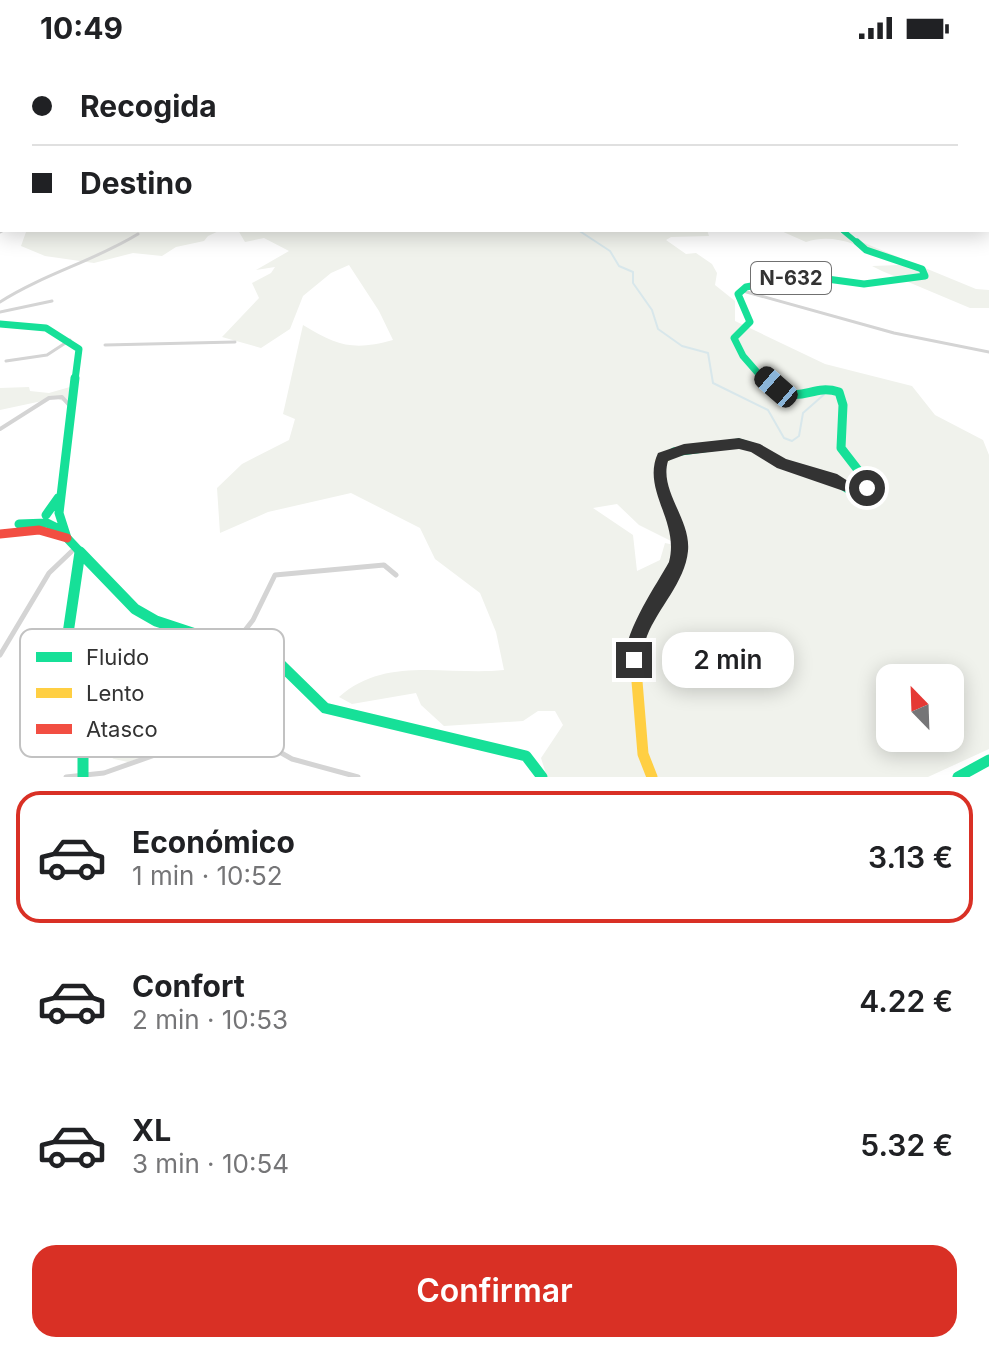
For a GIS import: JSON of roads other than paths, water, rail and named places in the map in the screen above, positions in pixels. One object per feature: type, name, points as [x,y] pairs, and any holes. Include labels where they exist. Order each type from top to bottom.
[{"type":"main road","name":"N-632","points":[[652,777],[643,754],[634,645],[677,564],[680,550],[678,527],[657,474],[660,461],[674,452],[739,443],[755,448],[782,464],[813,471],[848,489],[861,491],[868,483],[841,447],[842,397],[831,388],[823,387],[803,395],[790,395],[740,355],[734,338],[750,320],[739,298],[739,290],[805,276],[864,284],[925,276],[922,269],[874,252],[843,232]]},
{"type":"main road","points":[[0,324],[46,328],[73,342],[80,356],[70,406],[59,495],[59,513],[65,534]]},
{"type":"main road","points":[[48,523],[59,495]]},
{"type":"main road","points":[[0,533],[48,523],[59,513]]},
{"type":"main road","points":[[0,533],[30,522],[48,523],[65,534],[144,615],[183,629]]},
{"type":"main road","points":[[68,629],[78,549]]},
{"type":"main road","points":[[284,666],[308,697],[325,708],[526,756],[542,777]]},
{"type":"main road","points":[[958,777],[989,760]]},
{"type":"street","points":[[0,302],[50,273],[104,254],[138,234]]},
{"type":"street","points":[[739,290],[894,333],[989,352]]},
{"type":"street","points":[[0,312],[52,301]]},
{"type":"street","points":[[6,361],[47,356],[73,342]]},
{"type":"street","points":[[105,345],[235,342]]},
{"type":"street","points":[[0,429],[49,398],[62,397],[70,406]]},
{"type":"street","points":[[0,655],[49,573],[78,549]]},
{"type":"street","points":[[246,629],[254,620],[259,603],[275,575],[384,565],[396,575]]},
{"type":"street","points":[[284,754],[358,777]]},
{"type":"street","points":[[66,777],[104,773],[152,757]]},
{"type":"waterway","points":[[581,232],[610,251],[619,266],[633,272],[633,283],[652,310],[658,329],[682,346],[708,353],[713,383],[768,410],[784,438],[792,441],[799,436],[803,413],[828,391]]}]
